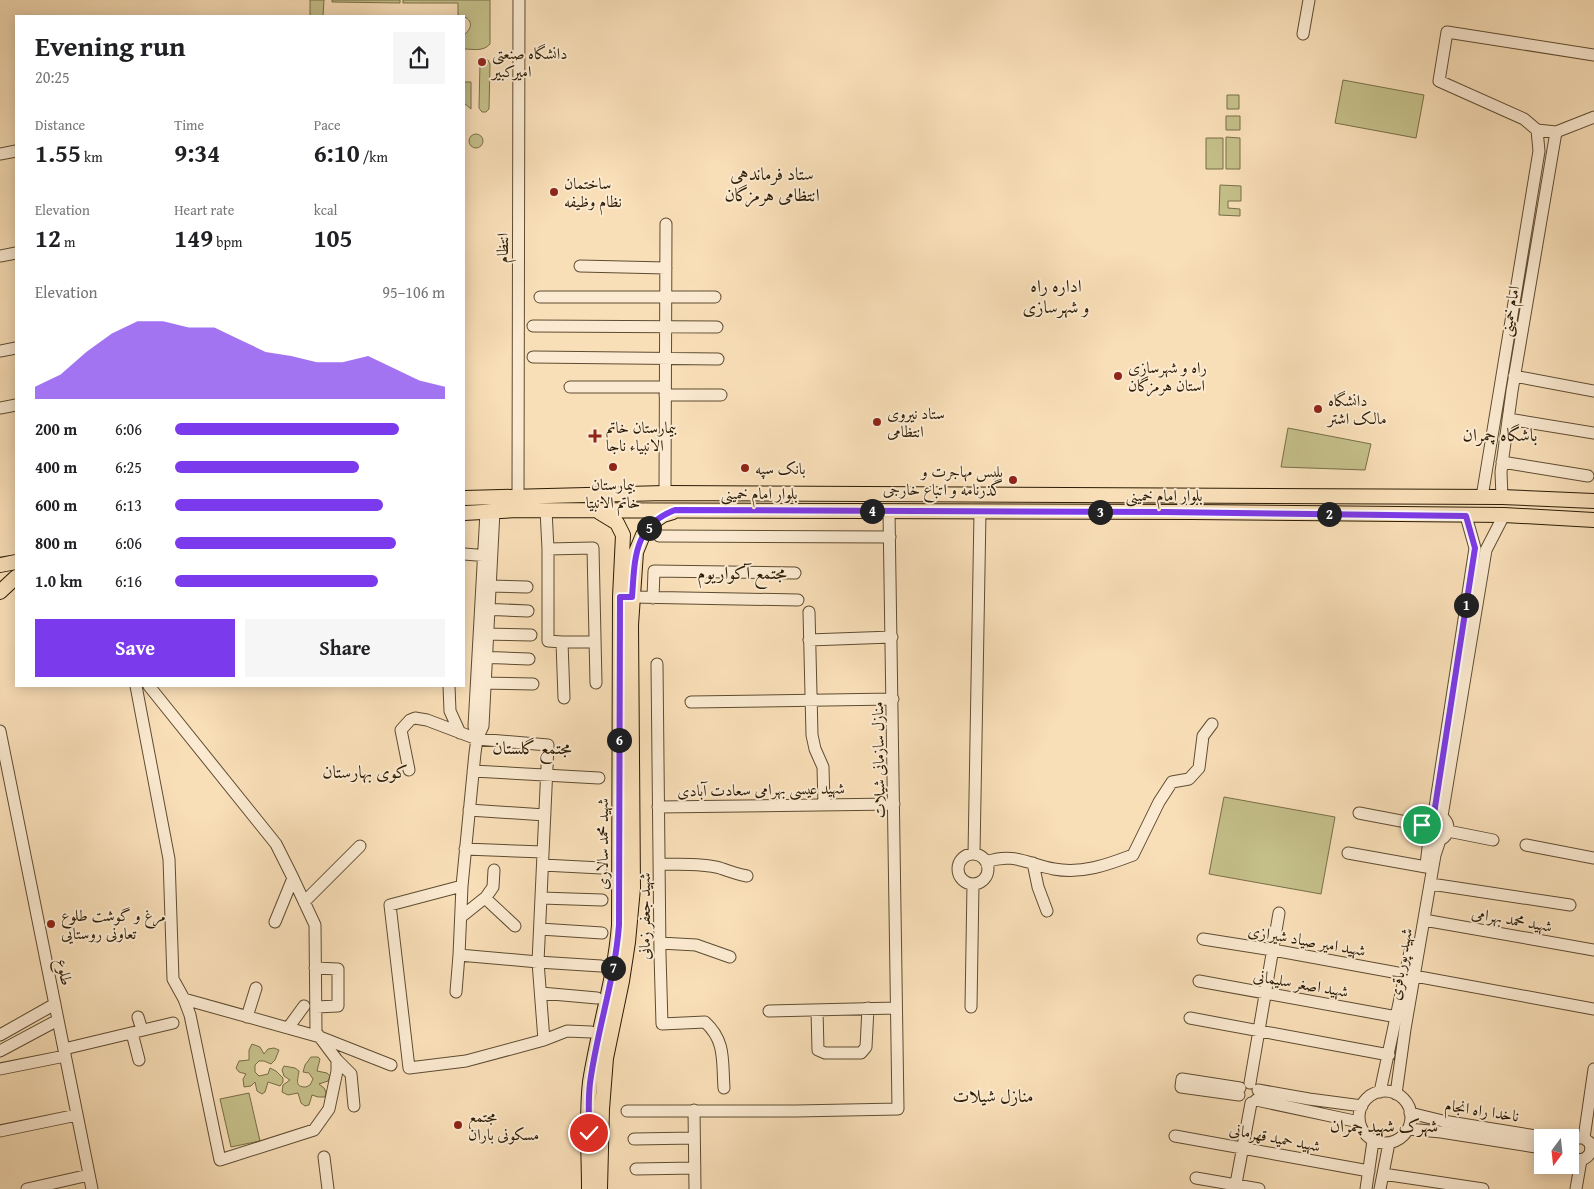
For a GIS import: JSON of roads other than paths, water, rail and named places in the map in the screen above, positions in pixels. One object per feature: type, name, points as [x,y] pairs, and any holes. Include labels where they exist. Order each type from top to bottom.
[{"type":"main road","name":"بلوار امام خمینی","points":[[465,498],[518,495],[665,493],[1482,496],[1594,501]]},
{"type":"main road","points":[[1191,495],[1192,512]]},
{"type":"main road","name":"بلوار امام خمینی","points":[[465,513],[546,510],[1192,512],[1504,516],[1594,520]]},
{"type":"main road","name":"شهید محمد سالاری","points":[[589,1189],[590,1084],[614,964],[619,925],[626,597],[623,535],[617,523],[596,510]]},
{"type":"main road","points":[[600,1189],[602,1109],[606,1058],[622,982],[633,888],[626,597],[636,552],[643,535],[656,520],[675,510]]},
{"type":"main road","points":[[0,561],[15,561]]},
{"type":"main road","points":[[0,565],[15,561]]},
{"type":"main road","points":[[0,580],[15,577]]},
{"type":"main road","points":[[0,592],[15,578]]},
{"type":"street","name":"انتظام","points":[[518,495],[519,0]]},
{"type":"street","points":[[1303,34],[1309,0]]},
{"type":"street","points":[[1594,55],[1447,32],[1440,81],[1524,119],[1537,130],[1556,132],[1594,117]]},
{"type":"street","points":[[1482,496],[1491,448],[1507,387],[1515,340],[1517,287],[1539,151],[1537,130]]},
{"type":"street","name":"امام خمینی","points":[[1502,497],[1501,472],[1508,419],[1507,387],[1514,376],[1515,340],[1529,289],[1556,132]]},
{"type":"street","points":[[0,154],[15,151]]},
{"type":"street","points":[[1532,190],[1545,192]]},
{"type":"street","points":[[665,493],[666,224]]},
{"type":"street","points":[[1524,238],[1537,240]]},
{"type":"street","points":[[0,256],[15,253]]},
{"type":"street","points":[[580,266],[666,268]]},
{"type":"street","points":[[1517,287],[1529,289]]},
{"type":"street","points":[[540,297],[715,297]]},
{"type":"street","points":[[533,326],[717,327]]},
{"type":"street","points":[[0,351],[15,348]]},
{"type":"street","points":[[533,357],[718,359]]},
{"type":"street","points":[[1514,376],[1594,391]]},
{"type":"street","points":[[570,387],[721,395]]},
{"type":"street","points":[[0,408],[15,405]]},
{"type":"street","points":[[1508,419],[1594,433]]},
{"type":"street","points":[[1491,448],[1504,449]]},
{"type":"street","points":[[1502,462],[1588,476]]},
{"type":"street","points":[[546,510],[548,641],[595,642]]},
{"type":"street","points":[[456,992],[460,955],[465,849],[477,739],[474,726],[482,657],[490,511]]},
{"type":"street","name":"منازل سازمانی شیلات","points":[[694,1110],[898,1109],[889,512]]},
{"type":"street","points":[[974,854],[980,512]]},
{"type":"street","points":[[1466,516],[1475,548],[1474,590]]},
{"type":"street","points":[[1438,815],[1474,590],[1486,550],[1504,516]]},
{"type":"street","points":[[659,536],[890,537]]},
{"type":"street","points":[[548,549],[593,548],[596,684]]},
{"type":"street","points":[[465,554],[487,556]]},
{"type":"street","points":[[484,609],[489,586],[487,556]]},
{"type":"street","points":[[653,598],[654,571],[795,573]]},
{"type":"street","points":[[489,586],[527,587]]},
{"type":"street","points":[[626,597],[798,600]]},
{"type":"street","points":[[484,609],[528,611]]},
{"type":"street","points":[[809,612],[813,742],[824,771],[824,805]]},
{"type":"street","points":[[483,634],[530,635]]},
{"type":"street","points":[[810,640],[892,637]]},
{"type":"street","points":[[562,642],[564,698]]},
{"type":"street","points":[[482,657],[529,659]]},
{"type":"street","name":"شهید جعفر زمانی","points":[[657,664],[662,1024],[705,1022],[714,1030],[721,1045],[724,1088]]},
{"type":"street","points":[[480,683],[533,684]]},
{"type":"street","points":[[136,687],[169,859],[173,979],[190,1015],[220,1160],[314,1130],[329,1109],[337,1071],[337,1060]]},
{"type":"street","points":[[150,687],[276,844],[293,878],[314,925],[316,1032],[337,1060],[351,1074],[354,1106]]},
{"type":"street","points":[[449,687],[452,720],[460,733]]},
{"type":"street","points":[[691,702],[893,699]]},
{"type":"street","points":[[409,770],[401,730],[410,720],[415,718],[428,720],[477,739],[548,745],[538,962],[544,1040]]},
{"type":"street","points":[[986,862],[997,858],[1015,858],[1054,869],[1083,870],[1100,868],[1133,855],[1159,802],[1172,782],[1188,779],[1199,768],[1203,736],[1212,724]]},
{"type":"street","name":"طلوع","points":[[0,731],[92,1189]]},
{"type":"street","points":[[473,771],[599,778]]},
{"type":"street","name":"شهید عیسی بهرامی سعادت آبادی","points":[[658,807],[894,804]]},
{"type":"street","points":[[469,810],[545,815]]},
{"type":"street","points":[[1359,814],[1422,825]]},
{"type":"street","points":[[1439,837],[1446,820],[1438,815],[1428,816],[1422,825],[1422,831],[1439,837],[1493,840]]},
{"type":"street","name":"شهید پورباقری","points":[[1410,976],[1426,867],[1439,837]]},
{"type":"street","name":"شهید پورباقری","points":[[1380,1092],[1399,1024],[1424,920],[1439,837]]},
{"type":"street","points":[[304,902],[360,846]]},
{"type":"street","points":[[1526,846],[1594,858]]},
{"type":"street","points":[[465,849],[544,852]]},
{"type":"street","points":[[1348,853],[1426,867]]},
{"type":"street","points":[[974,854],[983,858],[986,862],[986,877],[982,881],[973,884],[964,881],[958,873],[961,860],[965,857],[974,854]]},
{"type":"street","points":[[1034,863],[1038,887],[1047,911]]},
{"type":"street","points":[[660,864],[720,868],[730,873],[747,876]]},
{"type":"street","points":[[543,865],[601,868]]},
{"type":"street","points":[[461,917],[485,898],[493,887],[494,870]]},
{"type":"street","points":[[275,922],[293,878]]},
{"type":"street","points":[[971,1007],[973,884]]},
{"type":"street","points":[[1431,884],[1570,905]]},
{"type":"street","points":[[462,886],[390,905],[409,1068],[466,1061],[544,1040],[567,1031],[591,1032]]},
{"type":"street","points":[[485,898],[515,926]]},
{"type":"street","points":[[541,898],[602,900]]},
{"type":"street","points":[[1235,1187],[1243,1147],[1249,1093],[1279,913]]},
{"type":"street","name":"شهید محمد بهرامی","points":[[1424,920],[1594,950]]},
{"type":"street","points":[[540,929],[602,933]]},
{"type":"street","name":"شهید امیر صیاد شیرازی","points":[[1203,939],[1273,950],[1594,1009]]},
{"type":"street","points":[[660,943],[696,945],[730,956]]},
{"type":"street","points":[[460,955],[601,966]]},
{"type":"street","points":[[315,968],[338,969],[338,1006],[316,1007]]},
{"type":"street","name":"شهید اصغر سلیمانی","points":[[1199,981],[1265,993],[1399,1024]]},
{"type":"street","points":[[247,1017],[256,988]]},
{"type":"street","points":[[541,993],[597,998]]},
{"type":"street","points":[[184,999],[320,1037],[391,1065]]},
{"type":"street","points":[[0,1035],[54,1004]]},
{"type":"street","points":[[288,1028],[304,1006]]},
{"type":"street","points":[[817,1010],[818,1050],[825,1053],[861,1053],[866,1047],[868,1008]]},
{"type":"street","points":[[769,1011],[896,1008]]},
{"type":"street","points":[[138,1017],[139,1060]]},
{"type":"street","points":[[1190,1018],[1389,1056]]},
{"type":"street","points":[[0,1051],[58,1020]]},
{"type":"street","points":[[0,1069],[137,1031],[173,1023]]},
{"type":"street","name":"شهید پورباقری","points":[[1396,1094],[1399,1024]]},
{"type":"street","points":[[1576,1189],[1592,1150],[1580,1142],[1594,1069]]},
{"type":"street","points":[[1388,1092],[1396,1094],[1408,1105],[1410,1113],[1408,1129],[1397,1140],[1389,1143],[1374,1141],[1367,1136],[1359,1122],[1362,1106],[1366,1099],[1373,1094],[1388,1092]]},
{"type":"street","points":[[1249,1093],[1307,1104],[1359,1122]]},
{"type":"street","points":[[1307,1104],[1362,1106]]},
{"type":"street","points":[[627,1110],[694,1110],[695,1189]]},
{"type":"street","name":"ناخدا راه انجام","points":[[1410,1113],[1474,1131],[1520,1139],[1534,1139]]},
{"type":"street","points":[[0,1131],[77,1115]]},
{"type":"street","name":"ناخدا راه انجام","points":[[1408,1129],[1441,1132],[1474,1131]]},
{"type":"street","name":"شهید حمید قهرمانی","points":[[1176,1136],[1369,1171]]},
{"type":"street","points":[[634,1139],[694,1138]]},
{"type":"street","name":"ناخدا راه انجام","points":[[1520,1139],[1534,1145]]},
{"type":"street","points":[[1366,1189],[1374,1141]]},
{"type":"street","points":[[1380,1189],[1389,1143]]},
{"type":"street","points":[[324,1156],[328,1189]]},
{"type":"street","points":[[636,1169],[695,1168]]},
{"type":"street","points":[[582,1189],[589,1172]]},
{"type":"street","points":[[1383,1174],[1483,1189]]},
{"type":"street","points":[[27,1189],[89,1175]]},
{"type":"street","points":[[1196,1178],[1235,1187],[1259,1189]]},
{"type":"place","name":"دانشگاه صنعتی امیرکبیر","points":[[482,62]]},
{"type":"place","name":"ساختمان نظام وظیفه","points":[[554,192]]},
{"type":"place","name":"راه و شهرسازی استان هرمزگان","points":[[1118,376]]},
{"type":"place","name":"دانشگاه مالک اشتر","points":[[1318,409]]},
{"type":"place","name":"ستاد نیروی انتظامی","points":[[877,422]]},
{"type":"place","name":"بیمارستان خاتم الانبیاء ناجا","points":[[595,436]]},
{"type":"place","name":"بیمارستان خاتم الانبیا","points":[[613,467]]},
{"type":"place","name":"بانک سپه","points":[[745,468]]},
{"type":"place","name":"پلیس مهاجرت و گذرنامه و اتباع خارجى","points":[[1013,480]]},
{"type":"place","name":"مرغ و گوشت طلوع تعاونی روستایی","points":[[51,924]]},
{"type":"place","name":"مجتمع مسکونی باران","points":[[458,1125]]},
{"type":"district","name":"ستاد فرماندهی انتظامی هرمزگان","points":[[772,183]]},
{"type":"district","name":"اداره راه و شهرسازی","points":[[1056,295]]},
{"type":"district","name":"باشگاه چمران","points":[[1500,434]]},
{"type":"district","name":"مجتمع آکواریوم","points":[[742,572]]},
{"type":"district","name":"مجتمع گلستان","points":[[532,747]]},
{"type":"district","name":"کوی بهارستان","points":[[365,771]]},
{"type":"district","name":"منازل شیلات","points":[[993,1095]]},
{"type":"district","name":"شهرک شهید چمران","points":[[1384,1125]]}]
